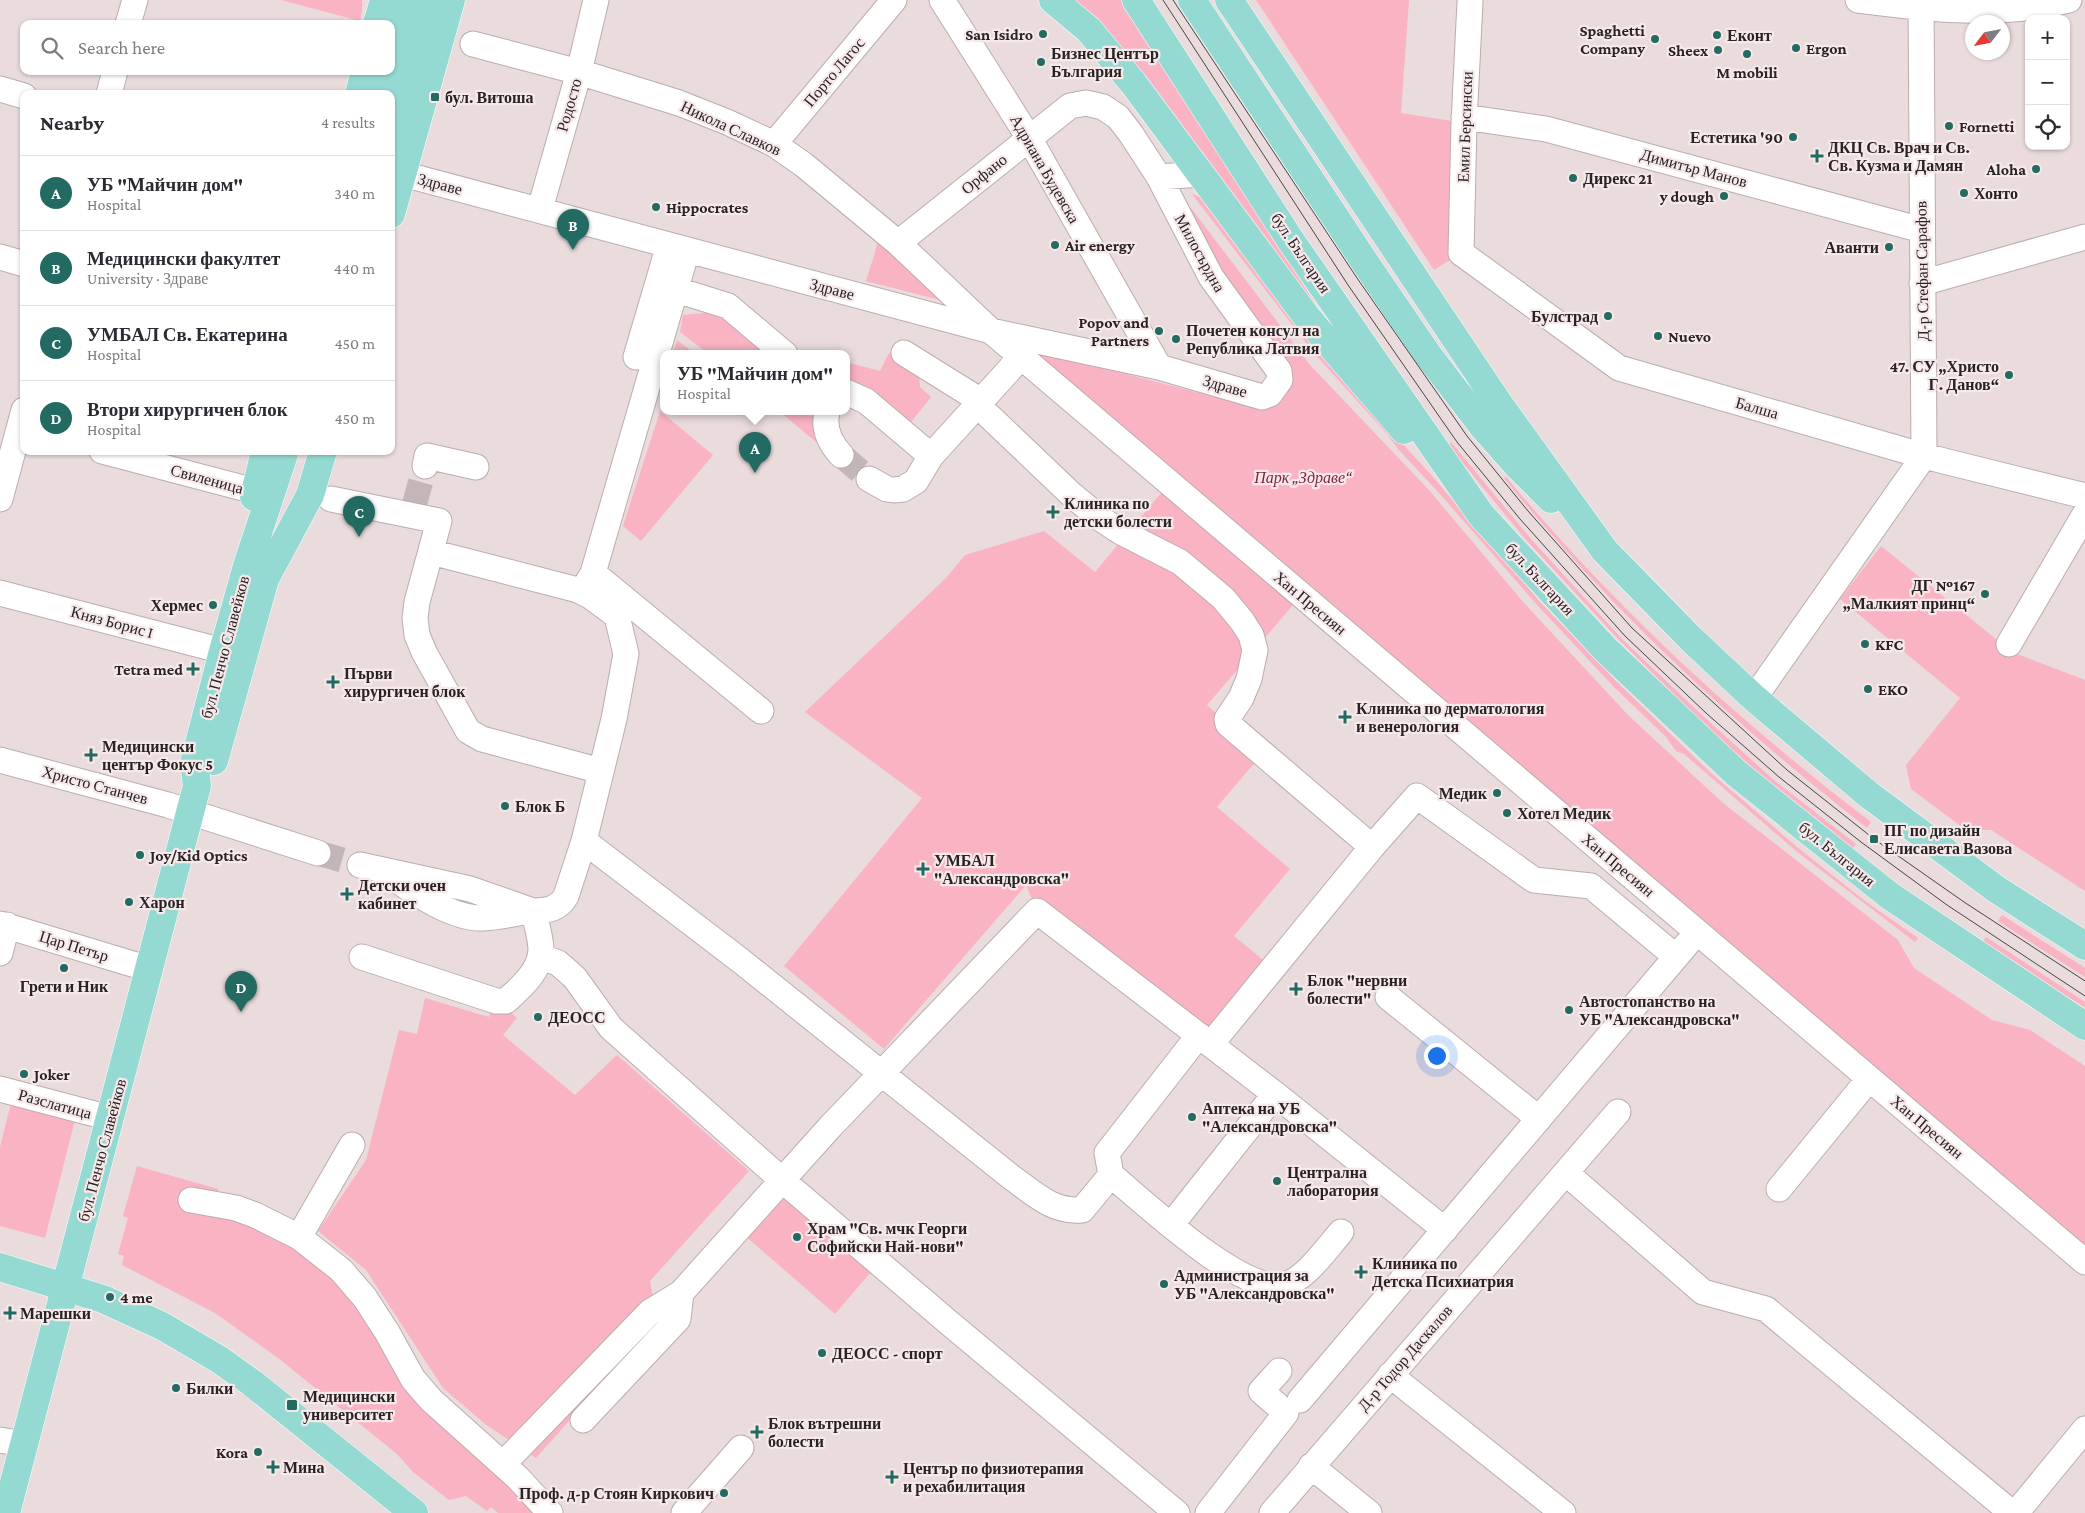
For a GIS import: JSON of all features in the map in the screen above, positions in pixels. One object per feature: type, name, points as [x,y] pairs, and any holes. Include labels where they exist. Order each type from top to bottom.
[{"type":"main road","points":[[378,20],[384,0]]},
{"type":"main road","points":[[395,42],[406,0]]},
{"type":"main road","points":[[395,120],[428,0]]},
{"type":"main road","points":[[395,201],[451,0]]},
{"type":"main road","points":[[1053,0],[1089,30],[1133,83],[1309,320],[1408,435],[1481,515]]},
{"type":"main road","name":"бул. България","points":[[1136,0],[1289,238],[1481,515],[1605,649],[1736,773],[1890,896],[2085,1026]]},
{"type":"main road","points":[[1192,0],[1428,356],[1484,428],[1516,464],[1754,698],[1877,801],[1996,889],[2085,946]]},
{"type":"main road","points":[[1229,0],[1498,404],[1605,551]]},
{"type":"main road","points":[[360,90],[364,75]]},
{"type":"main road","points":[[383,90],[387,75]]},
{"type":"main road","name":"бул. Пенчо Славейков","points":[[256,573],[254,491],[263,455]]},
{"type":"main road","name":"бул. Пенчо Славейков","points":[[193,799],[212,768],[285,455]]},
{"type":"main road","name":"бул. Пенчо Славейков","points":[[6,1513],[12,1442],[66,1287],[193,799],[194,763],[223,651],[304,455]]},
{"type":"main road","name":"бул. Пенчо Славейков","points":[[256,573],[310,495],[322,455]]},
{"type":"main road","points":[[0,1267],[103,1299],[162,1326],[220,1360],[252,1383],[414,1513]]},
{"type":"street","points":[[129,20],[135,0]]},
{"type":"street","name":"Родосто","points":[[540,210],[579,72],[596,0]]},
{"type":"street","name":"Порто Лагос","points":[[774,144],[894,0]]},
{"type":"street","name":"Адриана Будевска","points":[[942,0],[1029,138],[1159,367]]},
{"type":"street","points":[[1858,0],[1989,11],[2025,8],[2069,0]]},
{"type":"street","name":"Емил Берсински","points":[[1461,253],[1464,117],[1470,2]]},
{"type":"street","name":"Д-р Стефан Сарафов","points":[[1921,4],[1924,456]]},
{"type":"street","name":"Никола Славков","points":[[473,44],[579,72],[679,103],[728,122],[774,144],[804,165],[898,243],[991,332]]},
{"type":"street","points":[[109,90],[114,75]]},
{"type":"street","points":[[0,89],[20,95]]},
{"type":"street","name":"Милосърдна","points":[[1070,106],[1086,103],[1103,107],[1118,117],[1131,134],[1159,177],[1210,277],[1279,371],[1280,380],[1276,387],[1270,394],[1262,397]]},
{"type":"street","name":"Орфано","points":[[898,243],[1070,106]]},
{"type":"street","name":"Димитър Манов","points":[[1464,117],[1546,128],[1922,230]]},
{"type":"street","name":"Здраве","points":[[403,174],[991,332],[1159,367],[1262,397]]},
{"type":"street","points":[[1159,177],[1201,174]]},
{"type":"street","points":[[1922,283],[2085,237]]},
{"type":"street","points":[[587,582],[677,290],[678,247]]},
{"type":"street","points":[[636,357],[678,247]]},
{"type":"street","name":"Балша","points":[[1461,253],[1619,368],[1924,456],[2085,496]]},
{"type":"street","points":[[0,257],[20,263]]},
{"type":"street","points":[[677,290],[728,306],[780,350]]},
{"type":"street","name":"Хан Пресиян","points":[[991,332],[2085,1262]]},
{"type":"street","points":[[904,353],[985,408],[1072,495],[1101,519],[1121,532],[1180,562],[1223,598],[1242,620],[1251,635],[1255,650],[1249,679],[1241,698],[1228,719],[1228,724],[1372,848]]},
{"type":"street","points":[[869,479],[887,489],[903,489],[916,481],[932,456],[985,408],[1021,357]]},
{"type":"street","points":[[850,394],[866,401],[932,456]]},
{"type":"street","points":[[827,415],[826,427],[829,437],[834,448],[841,455]]},
{"type":"street","points":[[0,499],[16,423]]},
{"type":"street","name":"Свиленица","points":[[117,455],[254,491]]},
{"type":"street","points":[[425,466],[427,456],[476,467]]},
{"type":"street","points":[[1754,698],[1924,456]]},
{"type":"street","points":[[331,499],[413,510],[439,521],[418,602],[415,618],[417,635],[424,652],[468,731],[482,739],[601,771]]},
{"type":"street","points":[[2009,644],[2085,514]]},
{"type":"street","points":[[431,552],[587,582],[761,711]]},
{"type":"street","points":[[360,865],[385,872],[446,909],[465,916],[483,918],[557,907],[562,903],[584,841],[626,654],[617,616],[587,582]]},
{"type":"street","name":"Княз Борис I","points":[[0,593],[223,651]]},
{"type":"street","name":"Христо Станчев","points":[[0,760],[193,799],[318,854]]},
{"type":"street","points":[[1342,1232],[1309,1269],[1297,1279],[1285,1285],[1272,1287],[1211,1258],[1111,1176],[1108,1153],[1417,796],[1534,880],[1591,886],[1675,956]]},
{"type":"street","points":[[584,841],[741,961],[1011,1177],[1055,1208],[1068,1211],[1082,1210],[1111,1176]]},
{"type":"street","points":[[362,957],[496,1001],[506,1001],[524,984],[534,971],[540,956],[541,950],[534,911]]},
{"type":"street","points":[[503,1464],[650,1312],[681,1293],[782,1180],[1037,911],[1275,1094],[1445,1230]]},
{"type":"street","points":[[0,953],[4,924]]},
{"type":"street","name":"Цар Петър","points":[[4,924],[149,969]]},
{"type":"street","points":[[1300,1400],[1675,956],[1697,933]]},
{"type":"street","points":[[540,956],[558,963],[575,978],[611,1028],[782,1180],[948,1322],[1177,1513]]},
{"type":"street","points":[[1388,997],[1539,1119]]},
{"type":"street","points":[[1779,1189],[1870,1079]]},
{"type":"street","name":"Разслатица","points":[[0,1089],[110,1118]]},
{"type":"street","points":[[1171,1225],[1275,1094]]},
{"type":"street","name":"Д-р Тодор Даскалов","points":[[1272,1513],[1618,1112]]},
{"type":"street","points":[[300,1237],[352,1145]]},
{"type":"street","points":[[1566,1173],[1703,1292],[1766,1309],[2014,1513],[2085,1429]]},
{"type":"street","points":[[191,1200],[236,1208],[255,1215],[300,1237],[341,1270],[365,1298],[387,1332],[413,1379],[431,1400],[518,1478],[550,1513]]},
{"type":"street","points":[[583,1420],[678,1318],[681,1293]]},
{"type":"street","points":[[1208,1513],[1286,1413],[1260,1391],[1279,1370]]},
{"type":"street","points":[[1390,1375],[1563,1513]]},
{"type":"street","points":[[684,1513],[741,1448]]},
{"type":"street","points":[[1311,1466],[1369,1513]]},
{"type":"green space","points":[[281,0],[362,0],[360,20]]},
{"type":"green space","points":[[1064,0],[1124,0],[1321,313]]},
{"type":"green space","points":[[1256,0],[1409,0],[1401,113],[1464,123],[1461,253],[1434,270]]},
{"type":"green space","points":[[1192,194],[1200,197],[1316,350],[1433,477],[1542,604],[1619,684],[1711,773],[1797,847],[1865,901],[1918,938],[1915,942],[1796,851],[1684,754],[1676,751],[1665,736],[1614,687],[1539,607],[1313,352]]},
{"type":"green space","name":"Парк „Здраве“","points":[[1191,208],[1310,365],[1429,490],[1524,603],[1629,716],[1723,803],[1898,940],[1914,968],[1992,1020],[2030,1030],[2085,1066],[2085,1251],[1022,347],[1253,407],[1283,395],[1184,213]]},
{"type":"green space","points":[[879,239],[959,305],[866,281]]},
{"type":"green space","points":[[714,312],[731,322],[766,350],[704,350],[680,332],[683,315]]},
{"type":"green space","points":[[677,340],[690,350],[674,350]]},
{"type":"green space","points":[[889,353],[909,362],[919,373],[920,387],[931,397],[908,426],[850,386],[850,363],[880,371]]},
{"type":"green space","points":[[660,411],[660,415],[665,415],[713,455],[641,541],[623,526]]},
{"type":"green space","points":[[784,415],[818,415],[828,452]]},
{"type":"green space","points":[[1451,442],[1531,539],[1622,639],[1775,781],[1856,844],[1852,849],[1771,785],[1700,720],[1620,641],[1527,541],[1448,445]]},
{"type":"green space","points":[[1506,477],[1589,571],[1633,616],[1773,744],[1871,822],[1867,828],[1769,748],[1675,663],[1587,573],[1504,478]]},
{"type":"green space","points":[[1162,492],[1293,605],[1207,705],[1262,754],[1217,807],[1290,869],[1234,936],[1273,968],[1211,1044],[1037,911],[1026,885],[884,1049],[784,966],[922,798],[805,712],[946,578],[965,555],[1044,531],[1095,572]]},
{"type":"green space","points":[[1881,546],[2012,652],[2085,680],[2085,891],[1991,830],[1966,830],[1911,789],[1906,765],[1960,698],[1840,599]]},
{"type":"green space","points":[[2002,915],[2085,968],[2085,977],[1998,921]]},
{"type":"green space","points":[[1986,937],[2085,1002],[2085,1008],[1983,942]]},
{"type":"green space","points":[[425,998],[489,1017],[493,1004],[504,1007],[517,1018],[503,1035],[575,1095],[617,1055],[749,1171],[650,1281],[657,1322],[536,1458],[485,1424],[443,1388],[366,1270],[318,1231],[366,1160],[399,1030],[417,1034]]},
{"type":"green space","points":[[11,1103],[75,1120],[45,1238],[0,1226],[0,1147]]},
{"type":"green space","points":[[137,1166],[218,1189],[216,1214],[250,1223],[305,1254],[351,1293],[536,1513],[498,1513],[491,1507],[487,1511],[466,1496],[449,1500],[413,1472],[397,1454],[278,1358],[215,1313],[122,1265],[124,1256],[118,1254],[128,1218],[123,1216]]},
{"type":"green space","points":[[783,1185],[876,1266],[835,1314],[742,1233]]},
{"type":"tunnel","points":[[841,455],[869,479]]},
{"type":"tunnel","points":[[414,506],[425,466]]},
{"type":"tunnel","points":[[318,853],[360,865]]},
{"type":"tram line","points":[[1163,0],[1348,285],[1457,442],[1520,519],[1625,636],[1706,713],[1779,777],[1861,842],[1947,905],[2085,996]]},
{"type":"tram line","points":[[1173,0],[1357,278],[1467,436],[1528,511],[1632,628],[1787,770],[1874,839],[1964,902],[2085,981]]},
{"type":"place","name":"San Isidro","points":[[1043,34]]},
{"type":"place","name":"Еконт","points":[[1717,35]]},
{"type":"place","name":"Spaghetti Company","points":[[1655,39]]},
{"type":"place","name":"Ergon","points":[[1796,48]]},
{"type":"place","name":"Sheex","points":[[1718,50]]},
{"type":"place","name":"M mobili","points":[[1747,54]]},
{"type":"place","name":"Бизнес Център България","points":[[1041,62]]},
{"type":"place","name":"бул. Витоша","points":[[435,97]]},
{"type":"place","name":"Fornetti","points":[[1949,126]]},
{"type":"place","name":"Естетика '90","points":[[1793,137]]},
{"type":"place","name":"ДКЦ Св. Врач и Св. Св. Кузма и Дамян","points":[[1817,156]]},
{"type":"place","name":"Aloha","points":[[2036,169]]},
{"type":"place","name":"Дирекс 21","points":[[1573,178]]},
{"type":"place","name":"Хонто","points":[[1964,193]]},
{"type":"place","name":"y dough","points":[[1724,196]]},
{"type":"place","name":"Hippocrates","points":[[656,207]]},
{"type":"place","name":"Air energy","points":[[1055,245]]},
{"type":"place","name":"Аванти","points":[[1889,247]]},
{"type":"place","name":"Медицински факултет","points":[[573,250]]},
{"type":"place","name":"Булстрад","points":[[1608,316]]},
{"type":"place","name":"Popov and Partners","points":[[1159,331]]},
{"type":"place","name":"Nuevo","points":[[1658,336]]},
{"type":"place","name":"Почетен консул на Република Латвия","points":[[1176,339]]},
{"type":"place","name":"47. СУ „Христо Г. Данов“","points":[[2009,375]]},
{"type":"place","name":"УБ \"Майчин дом\"","points":[[755,473]]},
{"type":"place","name":"Клиника по детски болести","points":[[1053,512]]},
{"type":"place","name":"УМБАЛ Св. Екатерина","points":[[359,537]]},
{"type":"place","name":"ДГ №167 „Малкият принц“","points":[[1985,594]]},
{"type":"place","name":"Хермес","points":[[213,605]]},
{"type":"place","name":"KFC","points":[[1865,644]]},
{"type":"place","name":"Tetra med","points":[[193,669]]},
{"type":"place","name":"Първи хирургичен блок","points":[[333,682]]},
{"type":"place","name":"EKO","points":[[1868,689]]},
{"type":"place","name":"Клиника по дерматология и венерология","points":[[1345,717]]},
{"type":"place","name":"Медицински център Фокус 5","points":[[91,755]]},
{"type":"place","name":"Медик","points":[[1497,793]]},
{"type":"place","name":"Блок Б","points":[[505,806]]},
{"type":"place","name":"Хотел Медик","points":[[1507,813]]},
{"type":"place","name":"ПГ по дизайн Елисавета Вазова","points":[[1874,839]]},
{"type":"place","name":"Joy/Kid Optics","points":[[140,855]]},
{"type":"place","name":"УМБАЛ \"Александровска\"","points":[[923,869]]},
{"type":"place","name":"Детски очен кабинет","points":[[347,894]]},
{"type":"place","name":"Харон","points":[[129,902]]},
{"type":"place","name":"Грети и Ник","points":[[64,968]]},
{"type":"place","name":"Блок \"нервни болести\"","points":[[1296,989]]},
{"type":"place","name":"Автостопанство на УБ \"Александровска\"","points":[[1569,1010]]},
{"type":"place","name":"Втори хирургичен блок","points":[[241,1012]]},
{"type":"place","name":"ДЕОСС","points":[[538,1017]]},
{"type":"place","name":"Joker","points":[[24,1074]]},
{"type":"place","name":"Аптека на УБ \"Александровска\"","points":[[1192,1117]]},
{"type":"place","name":"Централна лаборатория","points":[[1277,1181]]},
{"type":"place","name":"Храм \"Св. мчк Георги Софийски Най-нови\"","points":[[797,1237]]},
{"type":"place","name":"Клиника по Детска Психиатрия","points":[[1361,1272]]},
{"type":"place","name":"Администрация за УБ \"Александровска\"","points":[[1164,1284]]},
{"type":"place","name":"4 me","points":[[110,1297]]},
{"type":"place","name":"Марешки","points":[[10,1313]]},
{"type":"place","name":"ДЕОСС - спорт","points":[[822,1353]]},
{"type":"place","name":"Билки","points":[[176,1388]]},
{"type":"place","name":"Медицински университет","points":[[292,1405]]},
{"type":"place","name":"Блок вътрешни болести","points":[[757,1432]]},
{"type":"place","name":"Kora","points":[[258,1452]]},
{"type":"place","name":"Мина","points":[[273,1467]]},
{"type":"place","name":"Център по физиотерапия и рехабилитация","points":[[892,1477]]},
{"type":"place","name":"Проф. д-р Стоян Киркович","points":[[724,1493]]}]
